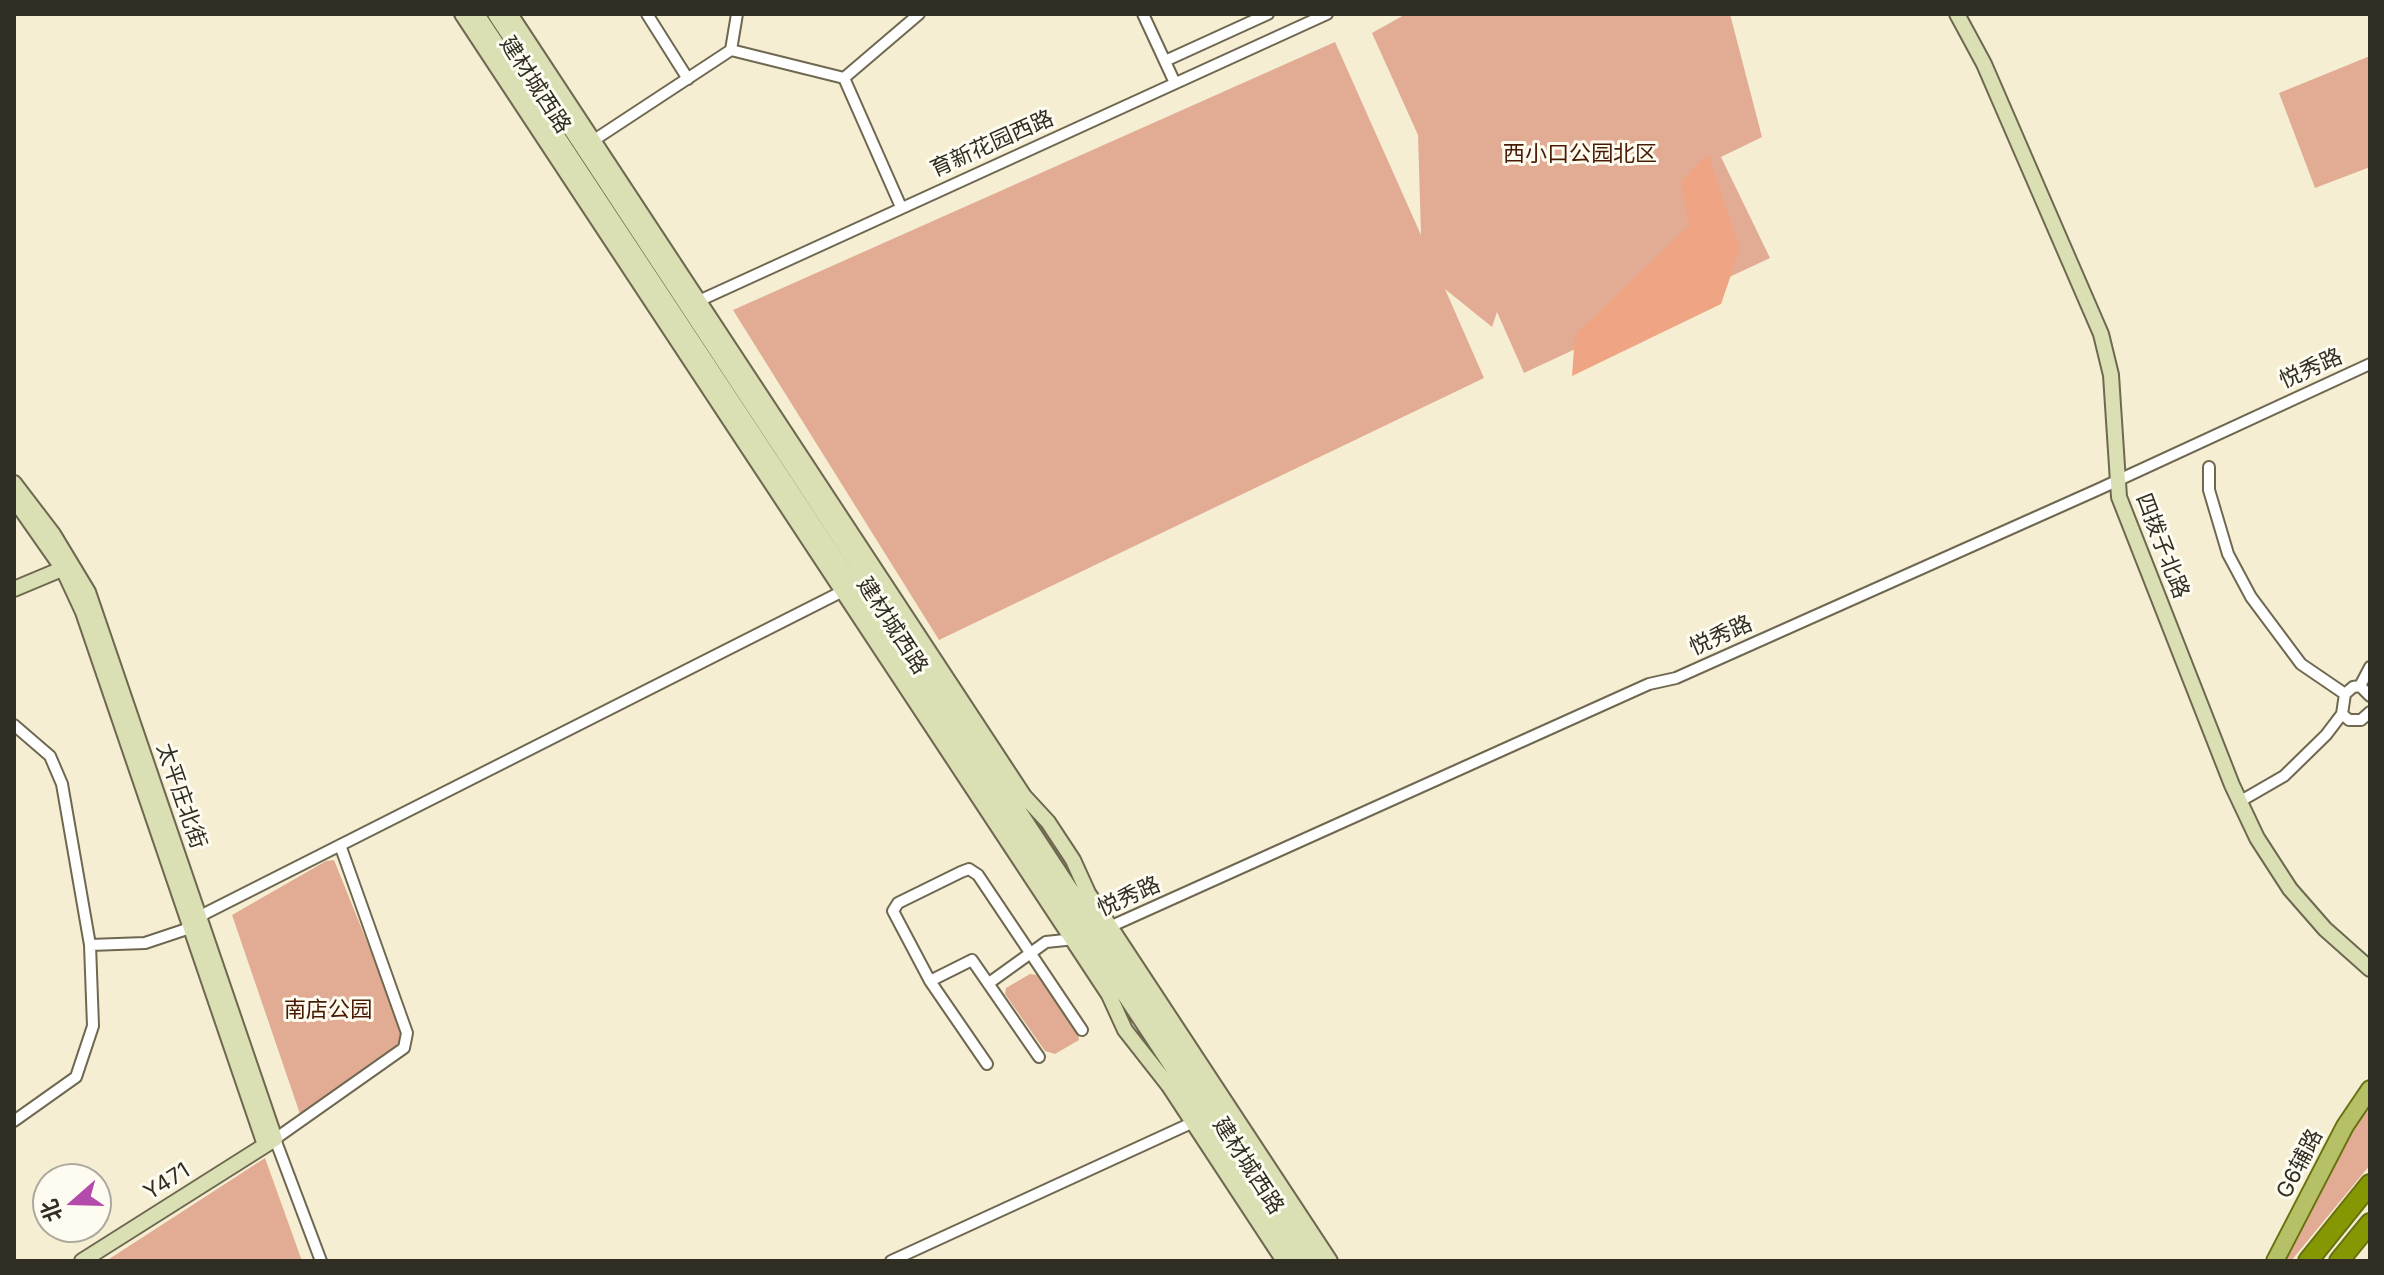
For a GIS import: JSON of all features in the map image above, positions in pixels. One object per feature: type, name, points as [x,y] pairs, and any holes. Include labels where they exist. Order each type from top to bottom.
[{"type":"highway","points":[[2308,1261],[2370,1184]]},
{"type":"highway","points":[[2339,1261],[2370,1223]]},
{"type":"main road","name":"G6辅路","points":[[2275,1261],[2345,1126],[2370,1089]]},
{"type":"street","name":"建材城西路","points":[[462,14],[1315,1261]]},
{"type":"street","name":"建材城西路","points":[[477,14],[929,652],[1024,796],[1056,833],[1092,934],[1330,1261]]},
{"type":"street","name":"建材城西路","points":[[495,14],[588,144]]},
{"type":"street","name":"建材城西路","points":[[510,14],[855,586],[950,706],[1092,934],[1284,1261]]},
{"type":"street","points":[[588,144],[731,50],[737,14]]},
{"type":"street","points":[[844,78],[919,14]]},
{"type":"street","points":[[1143,14],[1175,83]]},
{"type":"street","points":[[1165,61],[1268,14]]},
{"type":"street","name":"育新花园西路","points":[[687,307],[1327,14]]},
{"type":"street","name":"四拨子北路","points":[[1957,14],[1984,64],[2101,334],[2114,397],[2116,481],[2123,510],[2239,802],[2268,856],[2295,896],[2325,929],[2370,969]]},
{"type":"street","points":[[648,15],[688,79]]},
{"type":"street","points":[[731,50],[844,78]]},
{"type":"street","points":[[844,78],[901,207]]},
{"type":"street","name":"悦秀路","points":[[989,983],[1046,942],[1092,934],[1637,690],[1676,678],[2370,364]]},
{"type":"street","points":[[2209,467],[2209,490],[2228,554],[2251,597],[2301,664],[2345,694]]},
{"type":"street","name":"太平庄北街","points":[[14,483],[94,609],[270,1142],[321,1261]]},
{"type":"street","name":"太平庄北街","points":[[14,499],[68,567]]},
{"type":"street","points":[[14,589],[68,567]]},
{"type":"street","points":[[90,945],[153,942],[855,586]]},
{"type":"street","points":[[929,652],[950,706]]},
{"type":"street","points":[[2345,694],[2360,686],[2370,667]]},
{"type":"street","points":[[2360,686],[2370,696]]},
{"type":"street","points":[[2239,802],[2284,776],[2326,735],[2342,714],[2345,694]]},
{"type":"street","points":[[2342,714],[2349,720],[2361,720],[2370,714]]},
{"type":"street","points":[[14,725],[50,756],[62,784],[90,945],[93,1026],[76,1077],[14,1121]]},
{"type":"street","points":[[270,1142],[404,1048],[407,1033],[340,845]]},
{"type":"street","points":[[987,1064],[930,981],[893,911],[898,903],[969,869],[978,875],[1082,1030]]},
{"type":"street","points":[[930,981],[972,960],[1039,1057]]},
{"type":"street","name":"建材城西路","points":[[1199,1119],[1300,1261]]},
{"type":"street","points":[[891,1261],[1199,1119]]},
{"type":"street","name":"Y471","points":[[82,1261],[270,1142]]},
{"type":"green space","name":"西小口公园北区","points":[[1406,14],[1730,14],[1762,137],[1721,157],[1770,258],[1524,373],[1497,312],[1492,327],[1445,289],[1484,378],[939,640],[733,310],[1335,42],[1421,235],[1418,135],[1372,33]]},
{"type":"green space","points":[[2370,56],[2370,167],[2315,188],[2279,93]]},
{"type":"green space","name":"南店公园","points":[[334,860],[403,1031],[401,1045],[300,1114],[232,915],[326,861]]},
{"type":"green space","points":[[1030,974],[1038,975],[1078,1034],[1079,1040],[1055,1054],[1045,1051],[1005,994],[1006,988]]},
{"type":"green space","points":[[2370,1098],[2370,1165],[2291,1261],[2283,1261],[2339,1146]]},
{"type":"green space","points":[[265,1158],[302,1261],[106,1261]]},
{"type":"shaded area","points":[[1708,154],[1740,249],[1721,304],[1572,376],[1575,335],[1689,225],[1681,181]]}]
